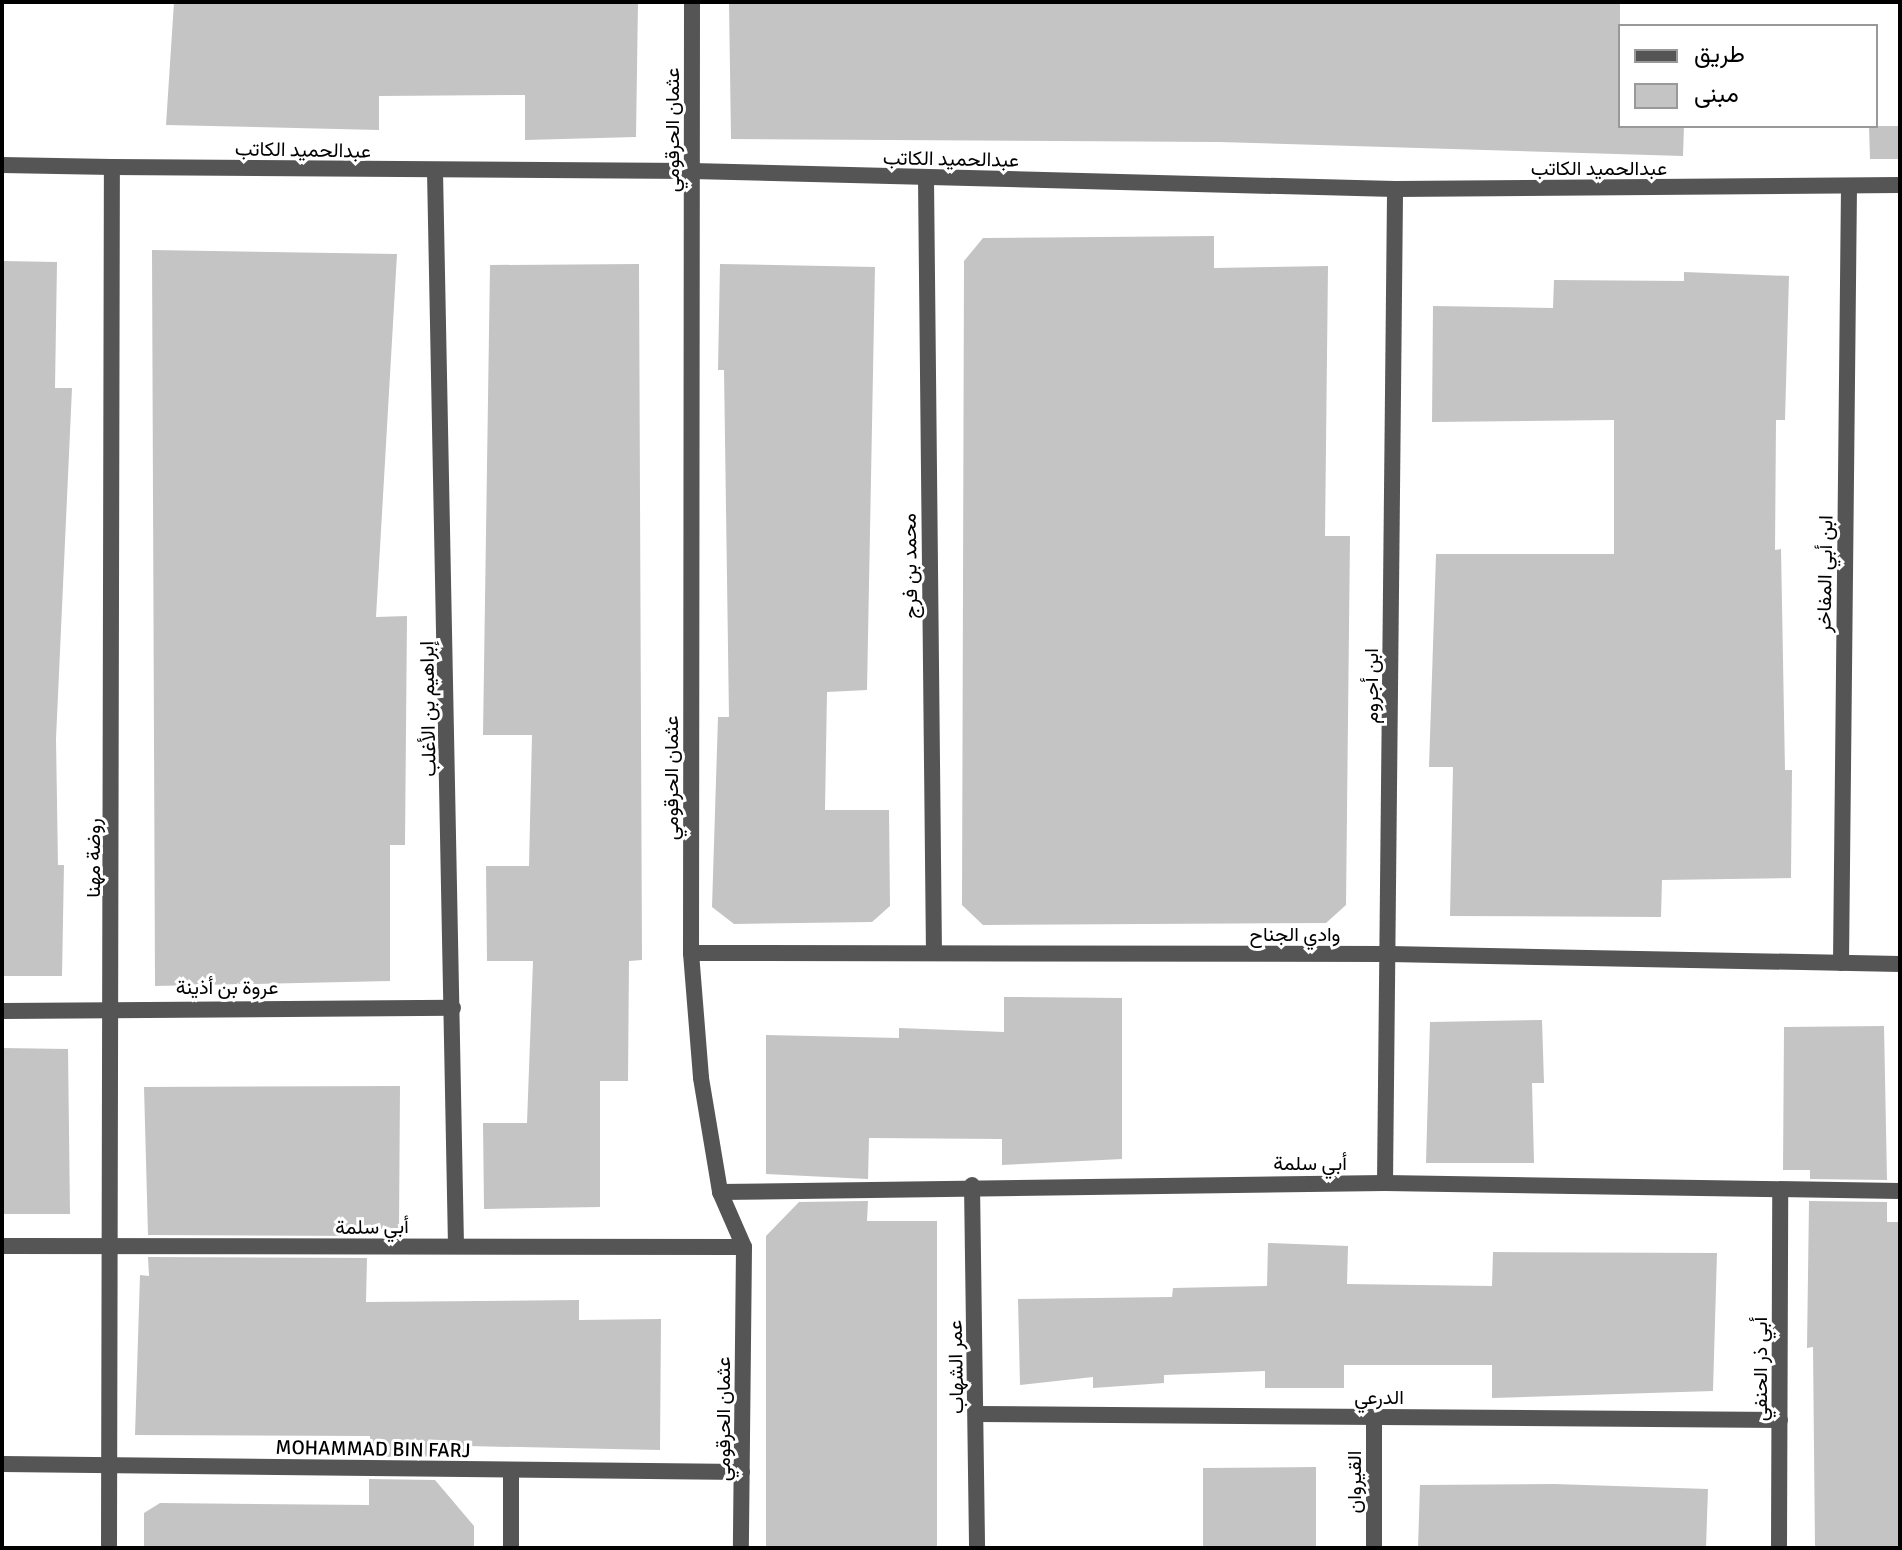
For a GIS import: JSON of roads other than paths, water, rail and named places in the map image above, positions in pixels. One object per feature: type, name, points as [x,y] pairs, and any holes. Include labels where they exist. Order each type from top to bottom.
[{"type":"street","name":"عثمان الحرقومي","points":[[692,2],[691,953],[720,1192],[744,1247],[741,1548]]},
{"type":"street","name":"عبدالحميد الكاتب","points":[[2,165],[692,171],[1395,189],[1900,185]]},
{"type":"street","name":"روضة مهنا","points":[[109,1548],[113,1007],[112,167]]},
{"type":"street","name":"إبراهيم بن الأغلب","points":[[435,171],[456,1246]]},
{"type":"street","name":"محمد بن فرج","points":[[926,179],[934,952]]},
{"type":"street","name":"ابن أبي المفاخر","points":[[1841,963],[1849,186]]},
{"type":"street","name":"ابن أجروم","points":[[1385,1183],[1395,189]]},
{"type":"street","name":"وادي الجناح","points":[[691,953],[1389,954],[1900,964]]},
{"type":"street","name":"عروة بن أذينة","points":[[2,1011],[113,1007],[453,1008]]},
{"type":"street","name":"أبي سلمة","points":[[720,1192],[972,1185],[1385,1183],[1900,1191]]},
{"type":"street","name":"عمر الشهاب","points":[[972,1185],[977,1548]]},
{"type":"street","name":"أبي ذر الحنفي","points":[[1779,1548],[1780,1190]]},
{"type":"street","name":"أبي سلمة","points":[[2,1246],[744,1247]]},
{"type":"street","name":"الدرعي","points":[[977,1414],[1780,1420]]},
{"type":"street","name":"القيروان","points":[[1374,1417],[1374,1548]]},
{"type":"street","name":"MOHAMMAD BIN FARJ","points":[[2,1464],[108,1462],[511,1472],[742,1472]]},
{"type":"street","points":[[511,1472],[511,1548]]}]
